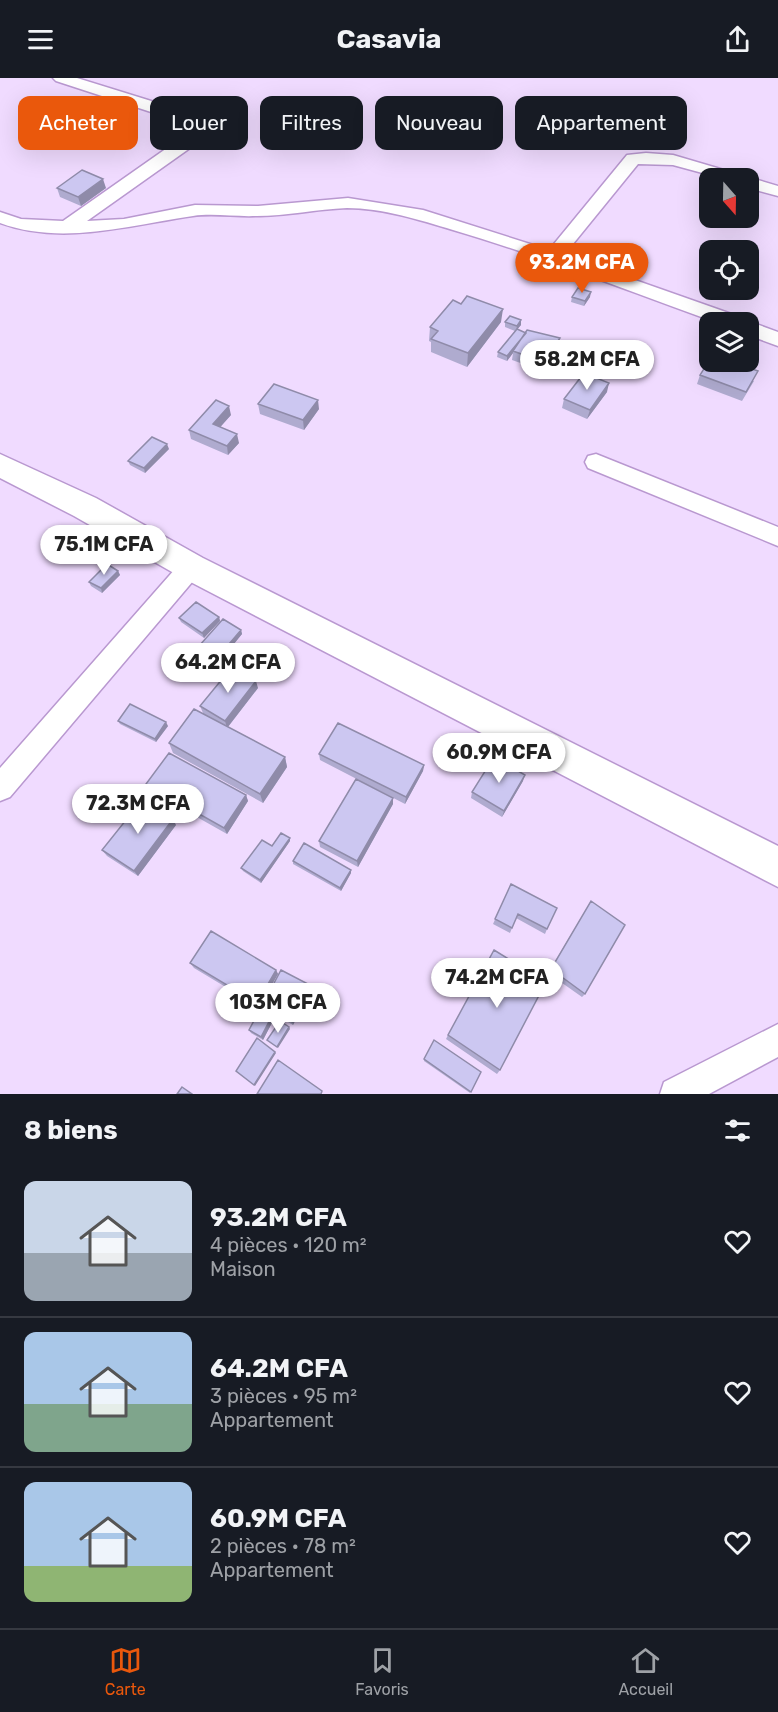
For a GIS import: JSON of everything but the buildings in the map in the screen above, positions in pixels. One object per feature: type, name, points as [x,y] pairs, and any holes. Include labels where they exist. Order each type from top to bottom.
[{"type":"highway","points":[[0,465],[85,507],[191,567],[778,867]]},
{"type":"street","points":[[61,78],[200,121],[205,127],[201,133],[67,226]]},
{"type":"street","points":[[554,256],[633,159],[675,159],[704,168]]},
{"type":"street","points":[[759,185],[778,191]]},
{"type":"street","points":[[0,217],[20,224],[67,226],[124,224],[195,210],[258,211],[348,203],[417,214],[554,256],[706,312]]},
{"type":"street","points":[[759,332],[778,339]]},
{"type":"street","points":[[596,462],[778,537]]},
{"type":"street","points":[[0,788],[191,567]]},
{"type":"street","points":[[676,1094],[778,1041]]}]
